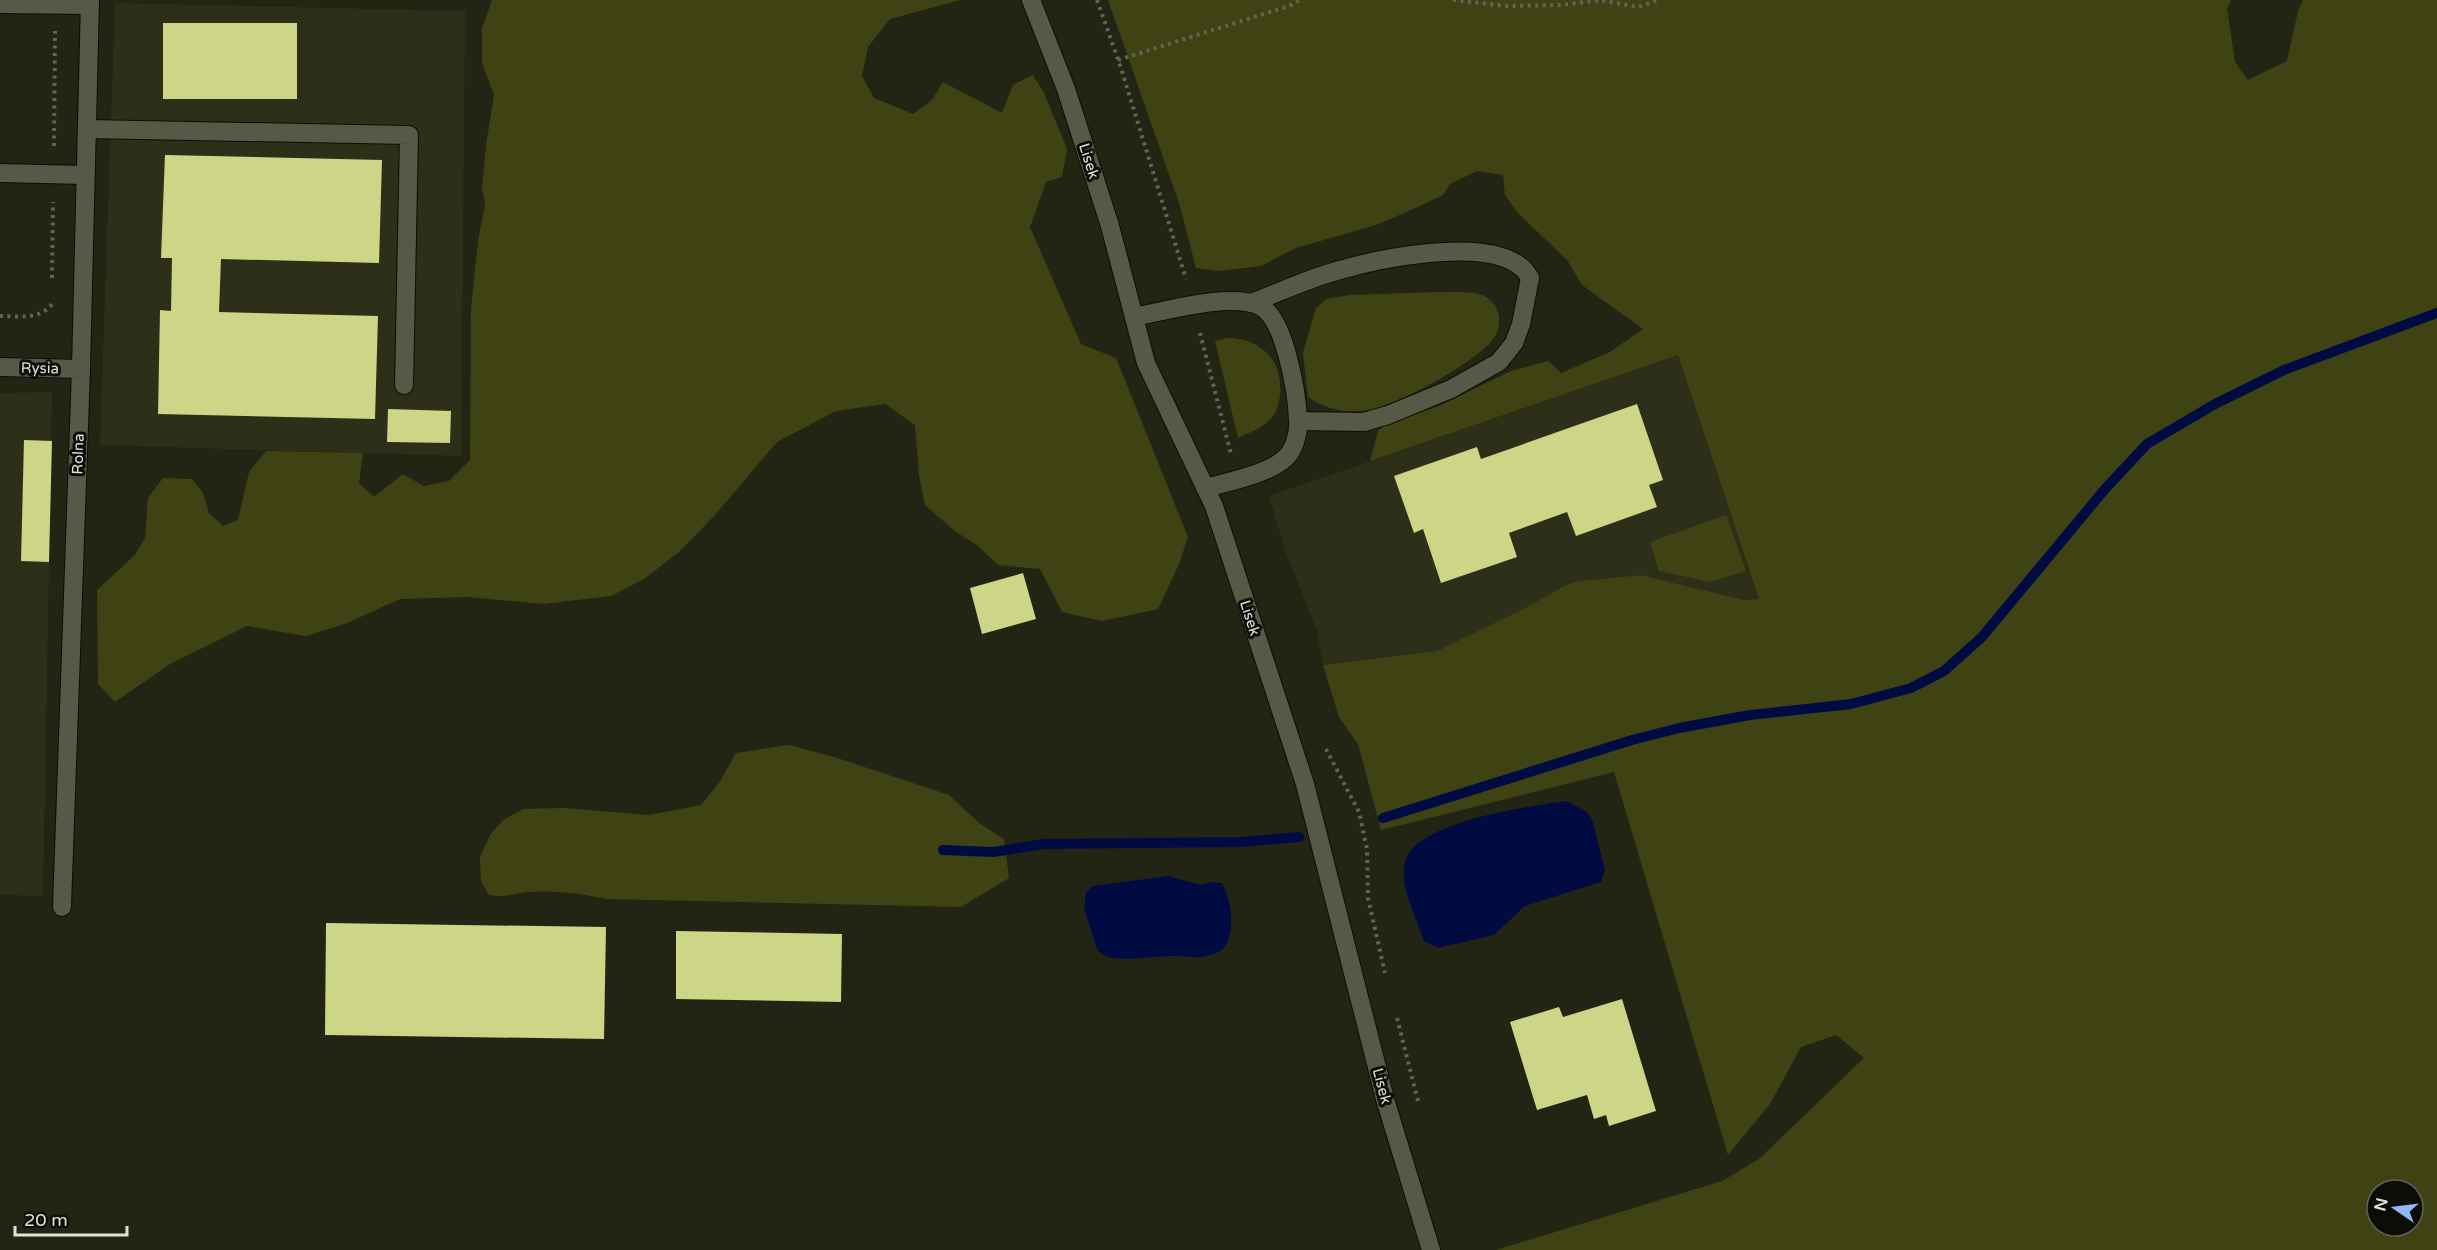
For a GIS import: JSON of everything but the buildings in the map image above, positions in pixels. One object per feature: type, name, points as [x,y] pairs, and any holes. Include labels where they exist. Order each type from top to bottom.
[{"type":"street","name":"Lisek","points":[[1031,0],[1066,89],[1110,226],[1146,363],[1214,506],[1305,784],[1385,1099],[1431,1250]]},
{"type":"street","points":[[0,4],[90,3]]},
{"type":"street","name":"Rolna","points":[[62,907],[81,369],[90,3]]},
{"type":"street","points":[[87,129],[410,135],[404,385]]},
{"type":"street","points":[[0,173],[85,175]]},
{"type":"street","points":[[1251,303],[1333,272],[1411,255],[1460,250],[1500,256],[1521,267],[1530,278],[1521,324],[1514,343],[1499,363],[1451,389],[1388,416],[1364,422],[1298,421]]},
{"type":"street","points":[[1134,317],[1193,305],[1234,301],[1262,306],[1280,329],[1292,377],[1298,421],[1294,444],[1288,456],[1274,466],[1205,488]]},
{"type":"street","name":"Rysia","points":[[0,367],[81,369]]},
{"type":"path","points":[[1118,60],[1279,9],[1300,0]]},
{"type":"path","points":[[1453,0],[1506,6],[1562,6],[1600,0],[1638,7],[1659,0]]},
{"type":"shaded area","points":[[115,3],[465,11],[461,456],[100,445]]},
{"type":"shaded area","points":[[1678,355],[1759,599],[1744,600],[1641,575],[1580,581],[1568,584],[1437,651],[1323,665],[1317,631],[1285,550],[1269,496]]},
{"type":"shaded area","points":[[52,392],[43,896],[0,895],[0,393]]},
{"type":"shaded area","points":[[1567,801],[1587,812],[1593,822],[1605,870],[1601,882],[1525,906],[1494,935],[1438,948],[1424,941],[1409,902],[1404,881],[1405,862],[1413,848],[1429,836],[1476,818]]},
{"type":"shaded area","points":[[1168,876],[1201,885],[1209,882],[1222,883],[1228,898],[1231,916],[1230,934],[1223,949],[1198,957],[1120,959],[1108,957],[1100,952],[1084,909],[1086,892],[1093,886]]},
{"type":"green space","points":[[492,0],[960,0],[890,19],[868,47],[862,76],[874,98],[913,114],[932,100],[943,82],[1002,113],[1013,85],[1033,75],[1044,93],[1067,149],[1062,177],[1046,182],[1030,227],[1081,344],[1116,358],[1188,537],[1179,564],[1158,609],[1102,621],[1062,612],[1040,569],[998,565],[978,546],[956,532],[925,505],[919,476],[915,425],[885,404],[836,411],[777,442],[715,515],[679,552],[644,579],[611,596],[543,604],[469,597],[400,599],[347,623],[306,636],[247,626],[170,664],[115,702],[98,684],[97,590],[135,555],[145,538],[148,498],[163,478],[192,479],[203,493],[209,513],[223,526],[238,520],[249,472],[266,451],[363,453],[359,483],[374,497],[403,474],[424,486],[449,481],[470,460],[471,309],[478,241],[485,204],[482,187],[494,95],[482,63],[482,28]]},
{"type":"green space","points":[[1108,0],[2231,0],[2227,9],[2235,62],[2248,80],[2287,61],[2298,11],[2303,0],[2437,0],[2437,1250],[1496,1250],[1722,1181],[1759,1159],[1864,1058],[1836,1035],[1801,1047],[1770,1104],[1728,1155],[1614,772],[1381,830],[1358,744],[1339,717],[1323,665],[1437,651],[1568,584],[1580,581],[1641,575],[1744,600],[1759,599],[1678,355],[1370,461],[1378,431],[1388,423],[1437,407],[1511,371],[1548,361],[1561,373],[1610,352],[1643,329],[1582,285],[1567,260],[1517,212],[1505,195],[1503,175],[1477,171],[1450,184],[1443,195],[1409,211],[1376,225],[1296,248],[1261,266],[1218,271],[1196,268],[1180,206]]},
{"type":"green space","points":[[1436,292],[1479,294],[1494,304],[1499,318],[1497,333],[1485,348],[1436,381],[1381,407],[1360,411],[1336,410],[1308,397],[1303,353],[1316,308],[1326,299],[1350,295]]},
{"type":"green space","points":[[1227,338],[1247,341],[1264,350],[1279,374],[1279,401],[1273,416],[1261,427],[1238,438],[1215,341]]},
{"type":"green space","points":[[1726,515],[1746,571],[1710,582],[1659,571],[1650,542]]},
{"type":"green space","points":[[789,745],[834,757],[949,795],[979,823],[1004,839],[1009,878],[961,907],[607,899],[547,891],[495,896],[489,895],[481,881],[480,857],[490,835],[503,820],[523,809],[564,808],[649,815],[701,805],[719,783],[736,753]]},
{"type":"waterway","points":[[1383,818],[1632,740],[1679,728],[1750,715],[1851,704],[1911,688],[1944,671],[1982,637],[2105,489],[2147,444],[2215,404],[2284,370],[2437,313]]},
{"type":"waterway","points":[[943,850],[993,852],[1044,844],[1241,842],[1299,837]]}]
